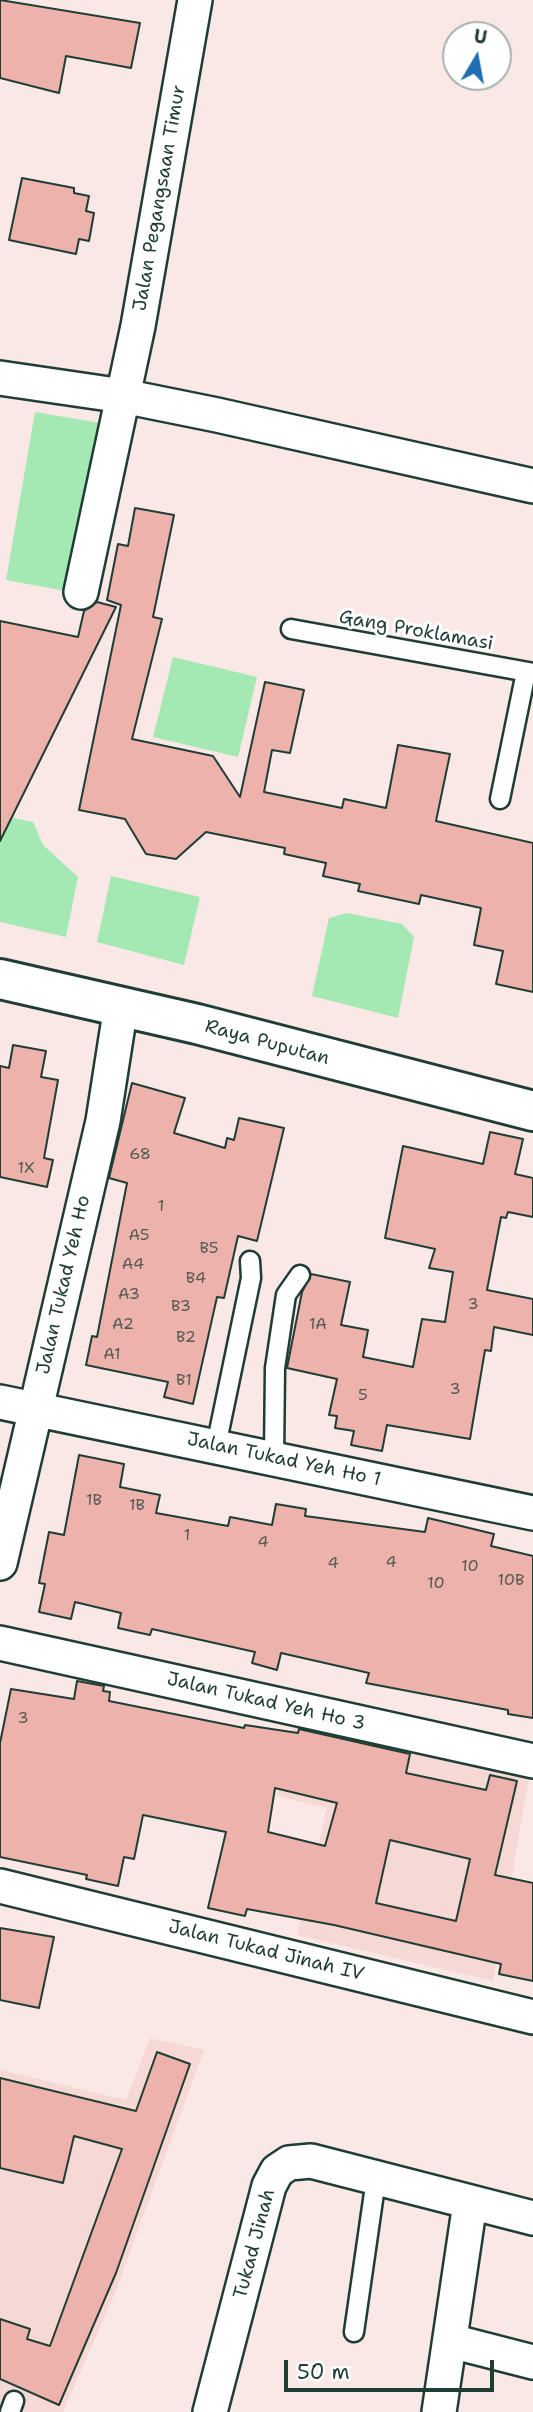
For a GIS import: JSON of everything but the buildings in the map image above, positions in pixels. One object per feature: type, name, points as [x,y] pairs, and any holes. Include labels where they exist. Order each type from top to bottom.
[{"type":"main road","name":"Raya Puputan","points":[[0,979],[121,1006],[533,1111]]},
{"type":"street","name":"Jalan Pegangsaan Timur","points":[[81,592],[138,326],[195,0]]},
{"type":"street","points":[[0,379],[123,396],[533,486]]},
{"type":"street","name":"Jalan Tukad Yeh Ho","points":[[0,1563],[103,1121],[121,1006]]},
{"type":"street","name":"Jalan Tukad Yeh Ho 1","points":[[0,1402],[533,1513]]},
{"type":"street","name":"Jalan Tukad Yeh Ho 3","points":[[0,1643],[533,1761]]},
{"type":"street","name":"Jalan Tukad Jinah IV","points":[[0,1886],[533,2017]]},
{"type":"street","name":"Tukad Jinah","points":[[210,2412],[270,2186],[277,2171],[289,2163],[310,2161],[533,2218]]},
{"type":"street","points":[[439,2412],[470,2203]]},
{"type":"street","points":[[451,2341],[533,2362]]},
{"type":"lane","name":"Gang Proklamasi","points":[[291,629],[530,673]]},
{"type":"lane","points":[[500,799],[530,673]]},
{"type":"lane","points":[[216,1446],[251,1278],[250,1261]]},
{"type":"lane","points":[[274,1458],[275,1368],[286,1295],[300,1275]]},
{"type":"lane","points":[[354,2332],[376,2179]]},
{"type":"shaded area","points":[[297,1714],[531,1767],[493,1981],[297,1935],[327,1808],[277,1796]]},
{"type":"shaded area","points":[[150,2038],[204,2050],[115,2293],[63,2412],[0,2412],[0,2070],[126,2100]]},
{"type":"green space","points":[[35,412],[106,424],[76,593],[6,580]]},
{"type":"green space","points":[[173,657],[257,677],[238,757],[153,737]]},
{"type":"green space","points":[[0,815],[33,822],[43,845],[78,877],[66,937],[0,922]]},
{"type":"green space","points":[[111,876],[200,897],[184,965],[97,942]]},
{"type":"green space","points":[[347,913],[402,924],[414,937],[398,1018],[312,996],[329,918]]}]
